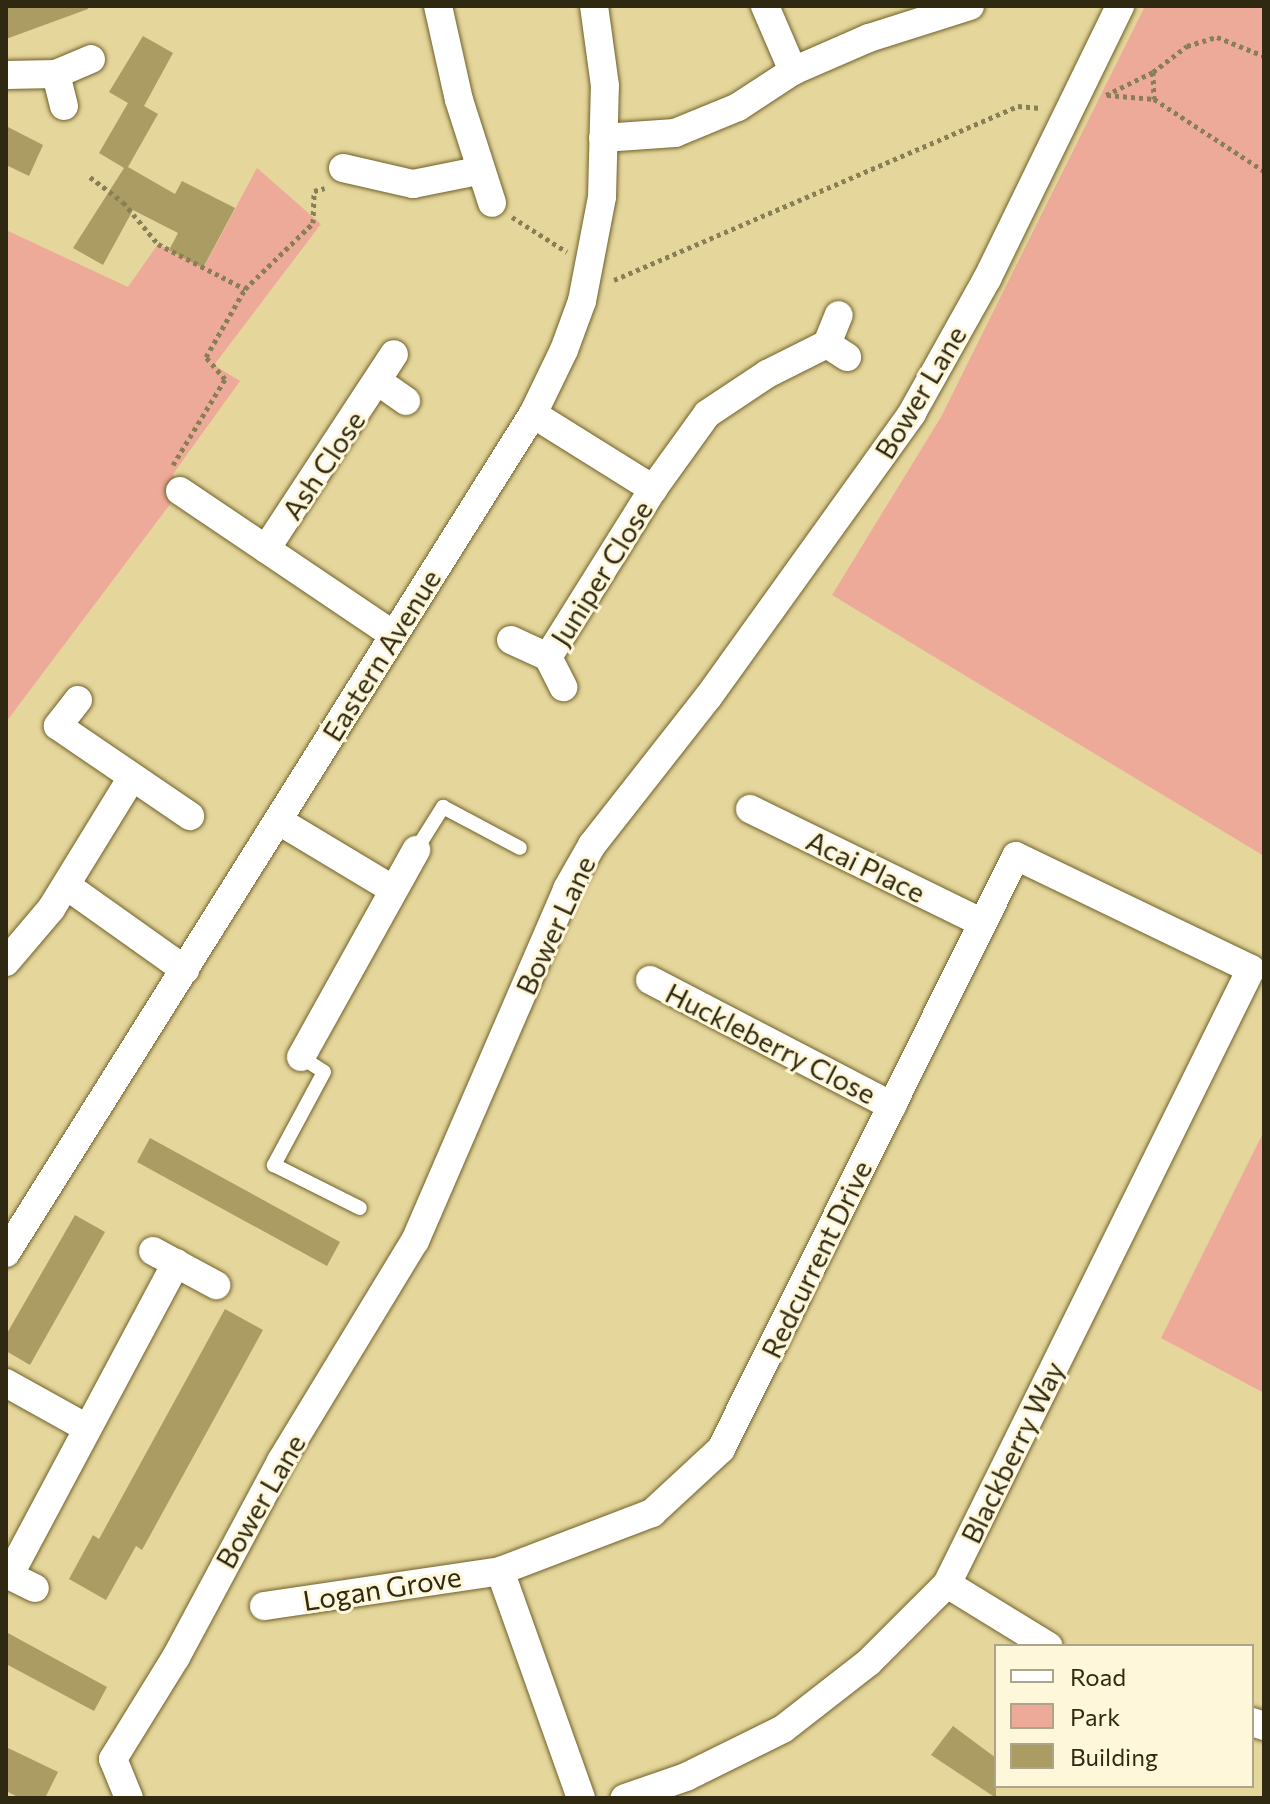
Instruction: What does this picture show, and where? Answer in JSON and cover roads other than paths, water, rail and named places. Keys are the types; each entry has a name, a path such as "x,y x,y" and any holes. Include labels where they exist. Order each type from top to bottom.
{"street":[{"path":"438,6 478,171 492,203"},
{"name":"Eastern Avenue","path":"6,1253 533,414 564,350 590,271 602,197 605,86 594,6"},
{"path":"765,6 793,71"},
{"path":"603,138 675,133 738,107 793,71 869,38 970,6"},
{"name":"Bower Lane","path":"129,1798 113,1759 176,1657 273,1474 415,1241 567,889 592,845 709,696 912,413 1093,95 1120,6"},
{"path":"6,75 56,74 91,59"},
{"path":"56,74 64,106"},
{"path":"371,168 413,184 478,171"},
{"name":"Juniper Close","path":"548,657 653,489 707,414 767,374 837,350 839,315"},
{"name":"Ash Close","path":"266,549 379,382 394,354"},
{"name":"Ash Close","path":"379,382 406,401"},
{"name":"Juniper Close","path":"533,414 653,489"},
{"name":"Ash Close","path":"180,491 392,634"},
{"name":"Juniper Close","path":"511,640 548,657 563,687"},
{"path":"78,700 58,726 131,779 190,816"},
{"path":"6,962 67,886 131,779"},
{"name":"Acai Place","path":"750,809 983,923"},
{"path":"279,821 392,889"},
{"path":"301,1057 416,850"},
{"name":"Redcurrent Drive","path":"500,1571 652,1513 721,1449 1016,856 1251,969"},
{"path":"67,886 185,970"},
{"name":"Blackberry Way","path":"625,1798 686,1777 783,1729 869,1662 947,1584 1251,969"},
{"name":"Huckleberry Close","path":"650,980 892,1106"},
{"path":"35,1588 8,1575 87,1428 164,1257 216,1285"},
{"path":"6,1383 87,1428"},
{"path":"500,1571 581,1798"},
{"name":"Logan Grove","path":"264,1606 500,1571"},
{"path":"947,1584 1045,1644"}],"lane":[{"path":"416,850 443,807 520,848"},
{"path":"301,1057 324,1072 274,1165 360,1208"}]}
